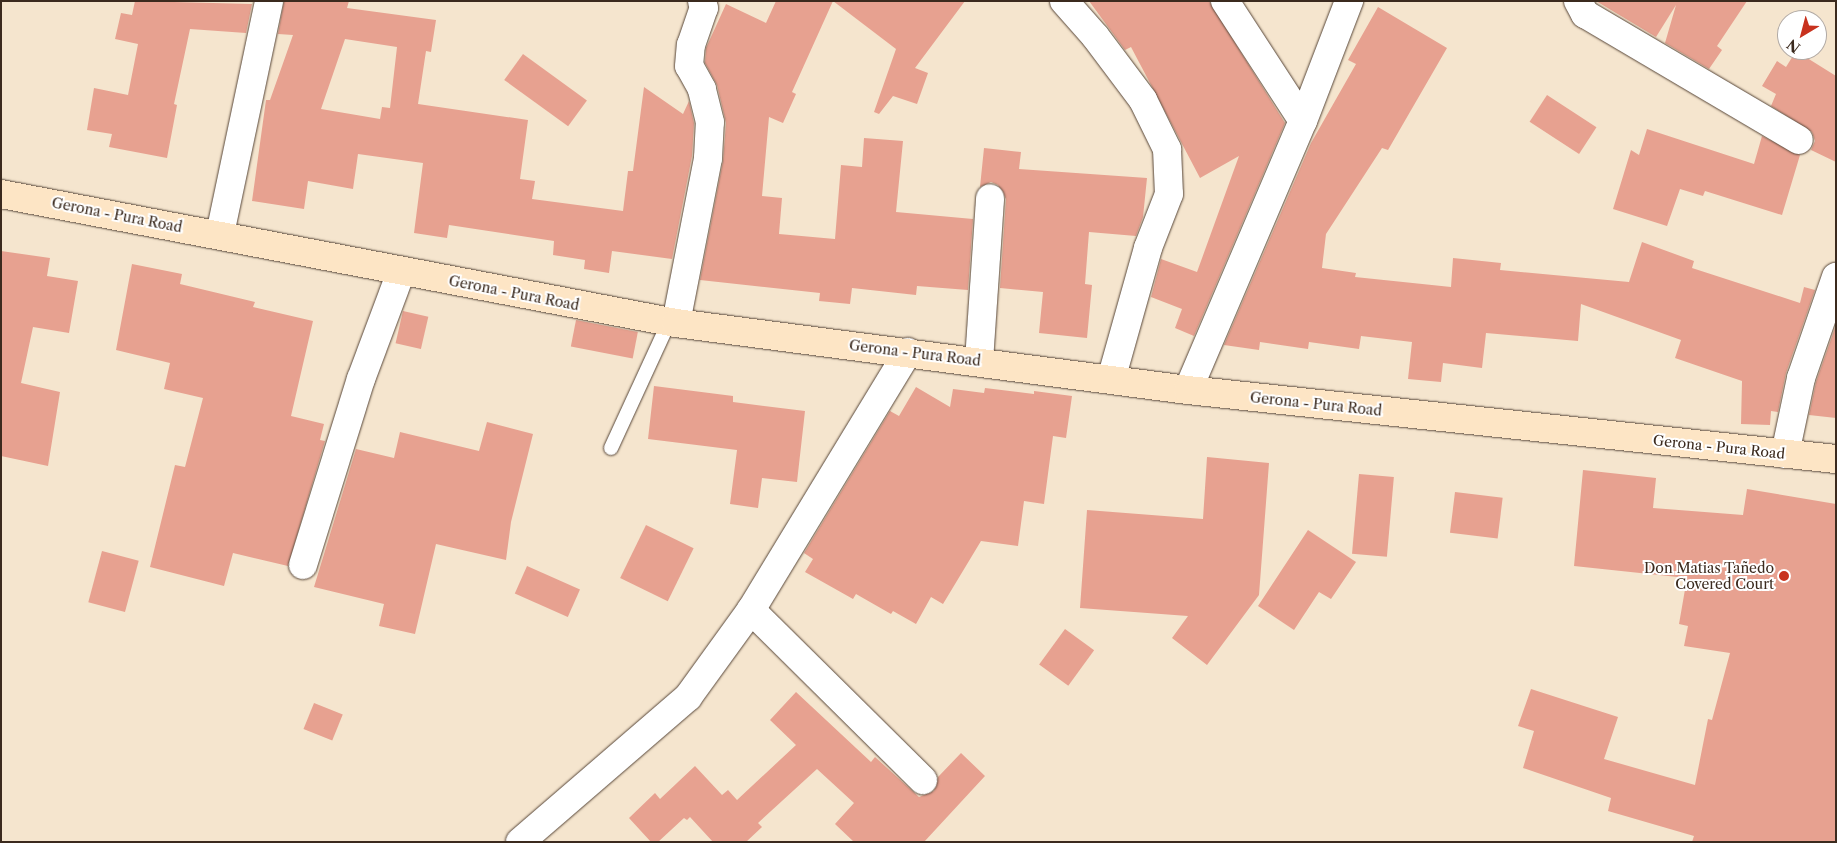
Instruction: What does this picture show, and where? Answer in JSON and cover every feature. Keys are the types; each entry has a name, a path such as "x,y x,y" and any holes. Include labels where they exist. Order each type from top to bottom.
{"main road":[{"name":"Gerona - Pura Road","path":"1,195 220,234 400,272 672,322 1188,390 1836,459"}],"street":[{"path":"220,234 269,1"},
{"path":"672,322 708,158 710,122 702,89 689,66 691,45 704,8 702,1"},
{"path":"1064,1 1095,36 1143,100 1167,149 1170,194 1148,248 1111,380"},
{"path":"1225,1 1303,122"},
{"path":"1188,390 1303,122 1349,1"},
{"path":"1578,1 1585,14 1799,140"},
{"path":"979,361 990,198"},
{"path":"303,565 361,380 400,272"},
{"path":"1785,454 1801,378 1836,277"},
{"path":"520,842 688,697 751,610 908,352"},
{"path":"751,610 923,780"}],"lane":[{"path":"611,448 672,322"}],"building":[{"path":"135,1 252,4 246,33 190,29 174,104 177,105 167,158 109,147 112,134 87,130 94,88 128,95 138,44 115,39 121,13 132,15"},
{"path":"284,1 349,1 347,8 436,20 431,52 426,51 418,104 528,120 520,179 535,181 532,199 623,211 628,171 633,171 644,87 683,114 689,101 694,123 692,156 672,259 612,251 609,273 584,269 585,260 553,255 554,241 449,225 447,238 414,233 423,163 358,154 353,189 308,181 304,209 252,201 266,100 270,100 293,35 278,34","holes":["345,39 397,47 390,108 382,107 380,119 321,109"]},
{"path":"776,1 833,1 792,92 796,94 783,123 769,117 762,196 782,198 779,234 835,239 841,165 862,167 864,138 903,141 896,212 973,219 968,290 917,286 916,295 852,288 850,304 819,301 820,293 700,280 723,161 726,123 717,85 705,63 706,48 726,4 766,23"},
{"path":"833,1 965,1 915,68 928,73 917,104 893,96 879,114 874,112 896,49"},
{"path":"1089,1 1209,1 1285,123 1194,336 1175,328 1182,309 1151,297 1161,259 1197,272 1239,156 1200,178 1131,47 1125,50"},
{"path":"1596,1 1747,1 1717,46 1722,50 1709,69 1665,43 1676,5 1656,37"},
{"path":"1378,7 1447,48 1388,150 1382,148 1326,234 1322,268 1356,273 1355,277 1451,287 1453,258 1501,263 1500,270 1629,282 1642,242 1694,261 1692,268 1800,303 1804,287 1815,290 1786,373 1778,412 1771,411 1770,425 1741,424 1742,381 1675,358 1681,340 1581,304 1578,341 1486,333 1482,368 1443,363 1441,382 1408,379 1412,342 1361,336 1359,349 1309,342 1308,349 1260,342 1259,350 1224,345 1311,143 1356,64 1348,60"},
{"path":"523,54 587,100 568,126 504,80"},
{"path":"1790,60 1810,60 1836,76 1836,162 1811,150 1815,141 1812,132 1771,106 1776,94 1762,86 1777,61 1786,67"},
{"path":"1547,95 1596,127 1579,154 1530,122"},
{"path":"1647,129 1754,164 1762,136 1800,155 1782,215 1705,191 1703,196 1680,189 1667,226 1613,209 1631,150 1639,155"},
{"path":"984,148 1021,152 1019,169 1147,178 1143,217 1136,236 1089,232 1085,284 1092,285 1087,338 1039,333 1043,292 1000,288 1006,199 998,185 991,182 980,187"},
{"path":"1,251 50,258 47,276 78,281 69,333 33,327 21,383 60,392 48,466 1,456"},
{"path":"132,264 182,274 180,284 255,302 253,307 313,321 291,416 324,424 320,440 325,441 288,566 233,553 224,586 150,567 175,465 185,467 203,398 164,389 170,363 116,350"},
{"path":"403,311 428,317 421,349 396,343"},
{"path":"576,320 638,332 633,359 571,347"},
{"path":"1836,325 1836,418 1809,415 1816,382"},
{"path":"654,386 733,396 733,402 805,411 797,482 762,478 758,508 730,504 737,450 648,439"},
{"path":"916,387 950,407 953,389 984,393 985,388 1072,396 1066,438 1053,436 1044,504 1024,501 1018,546 981,541 943,604 931,597 916,624 893,611 891,614 856,594 853,599 805,572 813,559 804,553 890,411 899,416"},
{"path":"487,422 533,434 511,522 506,560 436,544 415,634 379,626 384,604 314,587 356,449 394,458 400,432 479,451"},
{"path":"1207,457 1269,463 1259,595 1207,665 1172,638 1188,616 1080,608 1087,510 1203,519"},
{"path":"1583,470 1656,478 1653,508 1743,515 1747,489 1836,504 1836,842 1692,842 1694,836 1608,811 1611,798 1523,768 1534,731 1518,726 1531,689 1618,717 1604,759 1695,785 1708,719 1712,720 1730,653 1684,646 1688,626 1679,624 1687,578 1574,566"},
{"path":"1359,474 1394,477 1387,557 1352,554"},
{"path":"1455,492 1503,498 1498,539 1450,533"},
{"path":"646,525 694,548 668,601 620,578"},
{"path":"1308,530 1356,562 1331,599 1319,592 1294,630 1258,606"},
{"path":"102,551 139,561 125,612 88,602"},
{"path":"527,566 580,590 568,617 515,593"},
{"path":"1065,629 1094,650 1068,686 1039,665"},
{"path":"796,692 871,762 875,757 919,797 934,791 938,777 961,753 985,776 924,842 854,842 835,824 854,803 817,769 758,823 762,827 746,842 713,842 690,817 687,820 684,818 658,842 651,842 629,818 655,793 660,799 695,766 722,795 728,790 737,800 796,745 770,720"},
{"path":"314,703 343,715 332,741 304,729"}],"place":[{"name":"Don Matias Tañedo Covered Court","path":"1784,576"}]}
